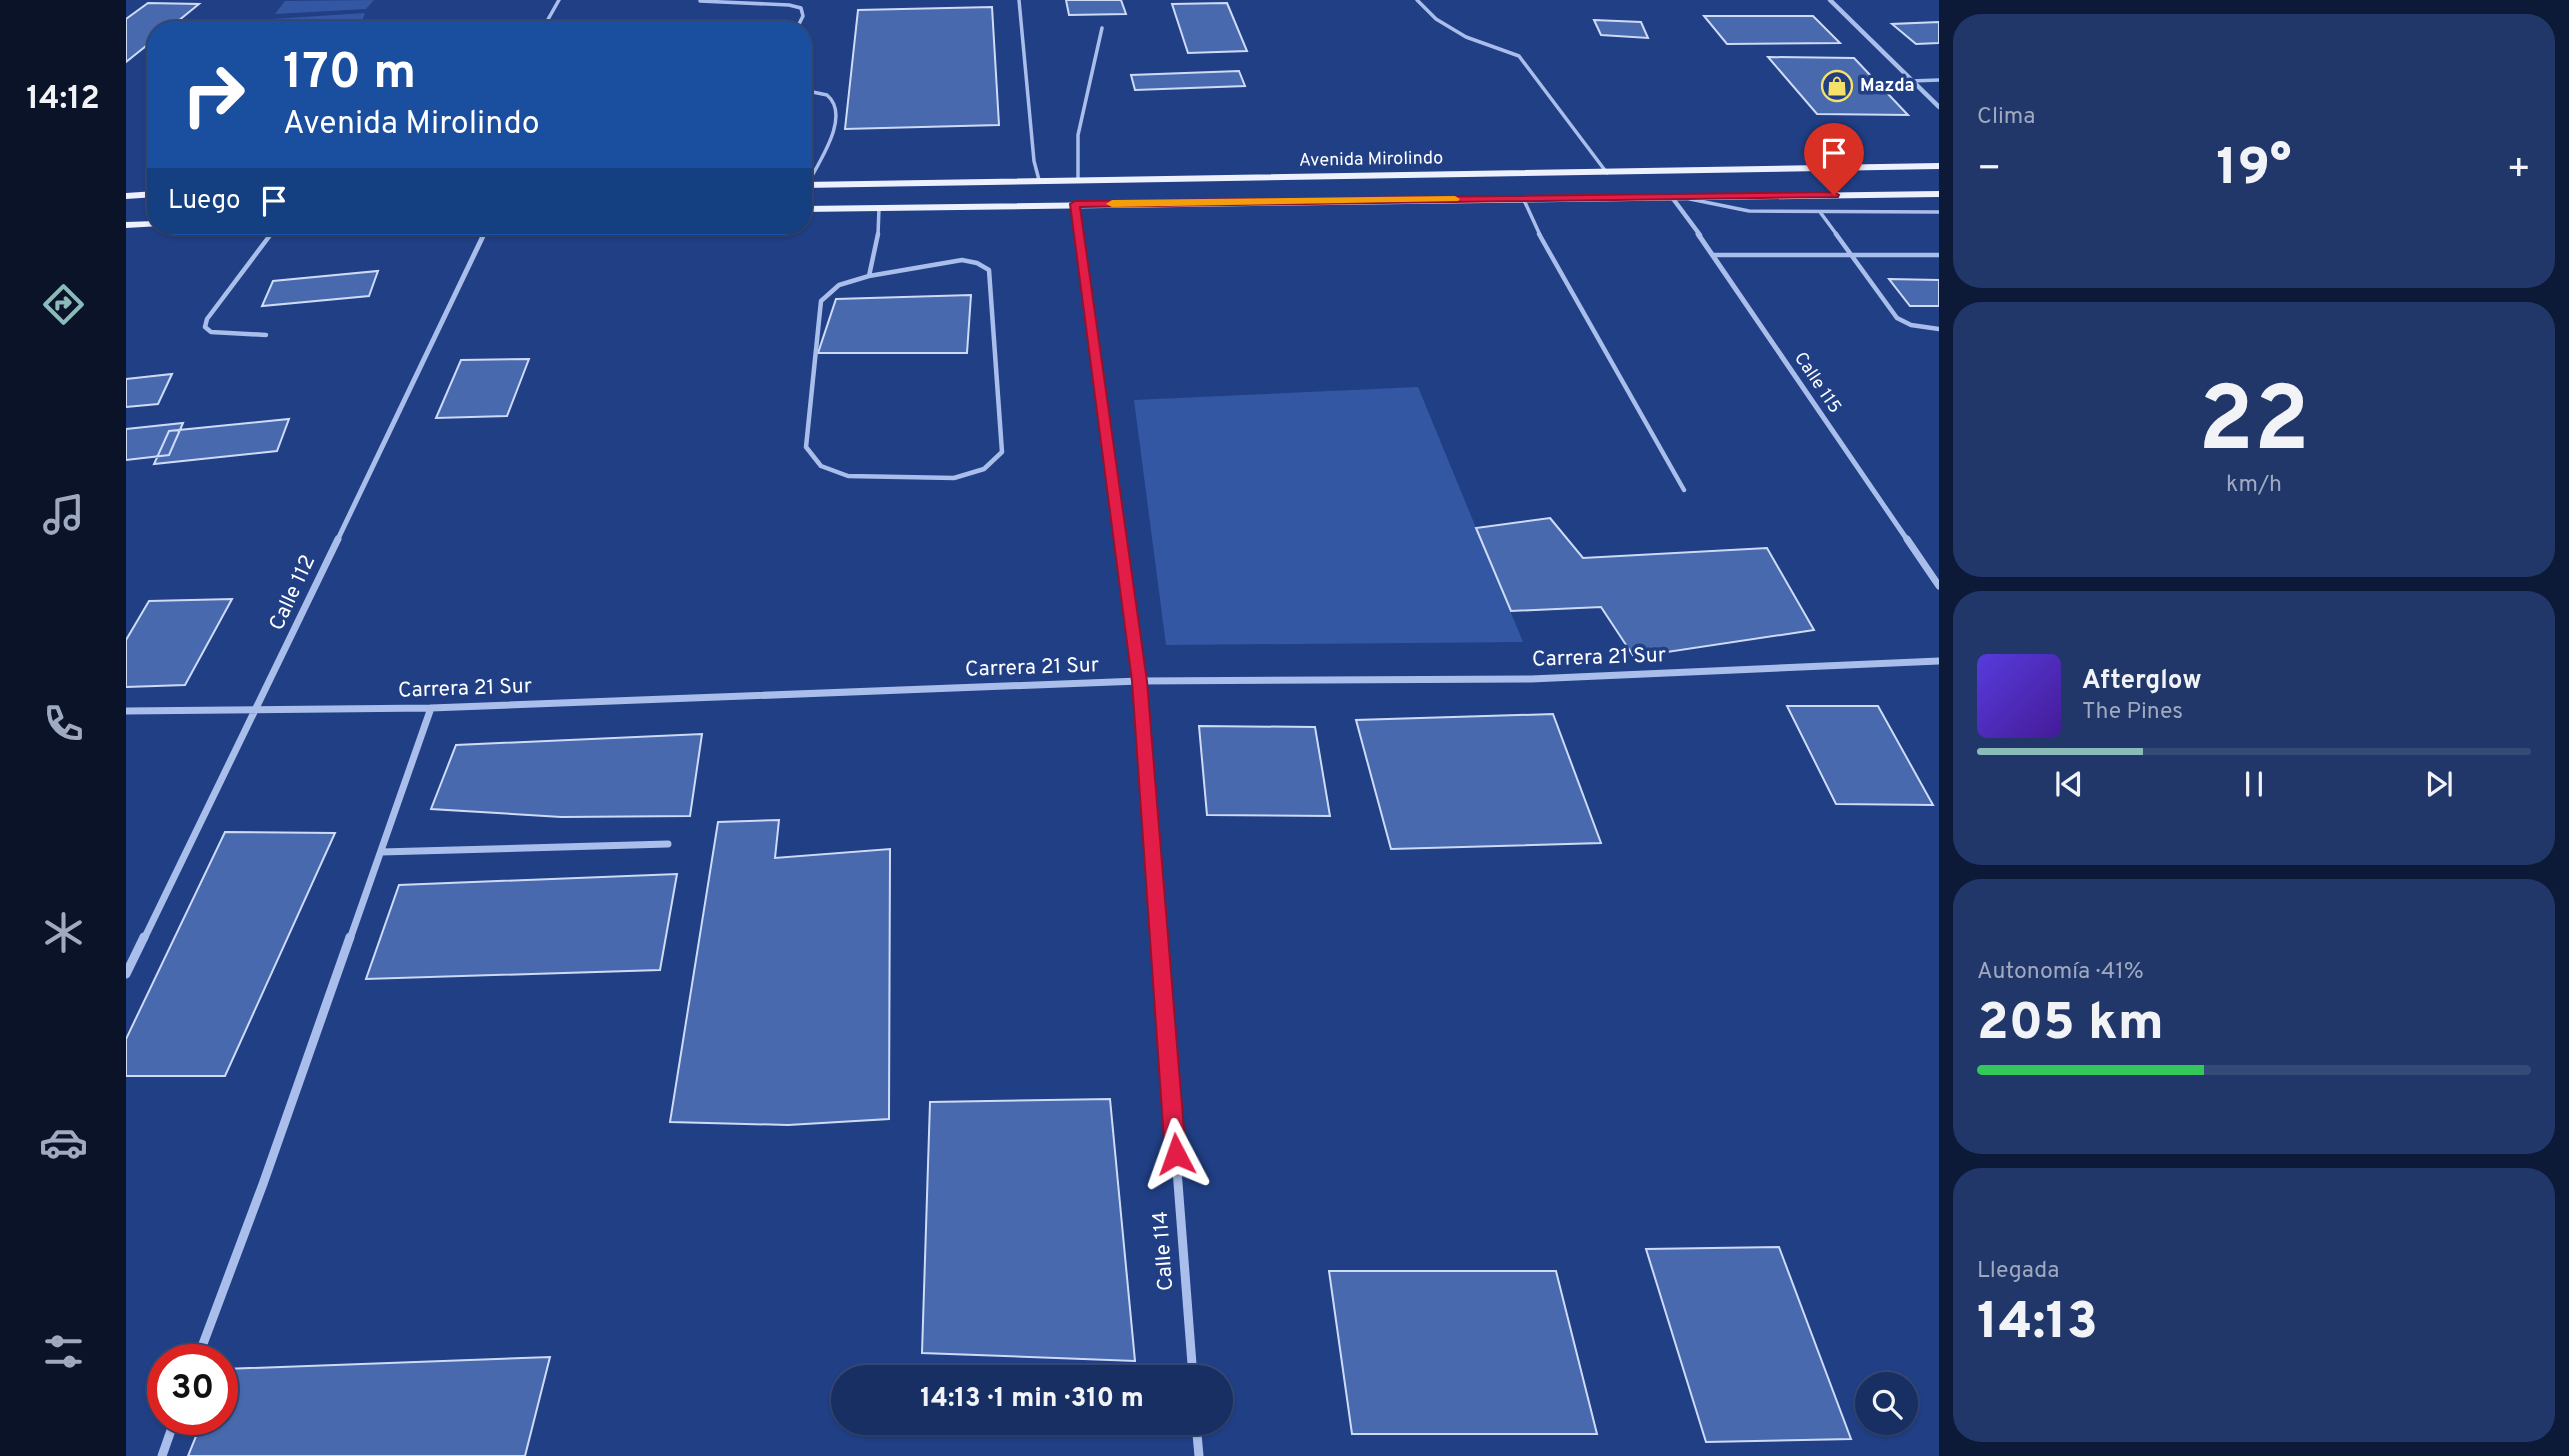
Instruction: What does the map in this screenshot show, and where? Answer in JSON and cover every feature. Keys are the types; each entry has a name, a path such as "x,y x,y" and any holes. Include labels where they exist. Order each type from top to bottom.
{"main road":[{"name":"Avenida Mirolindo","path":"812,185 1939,166"},
{"path":"126,195 147,194"},
{"name":"Avenida Mirolindo","path":"812,209 1939,194"},
{"path":"126,225 147,224"}],"street":[{"path":"1830,0 1939,107"},
{"name":"Calle 115","path":"1674,196 1939,586"},
{"name":"Calle 114","path":"1075,204 1139,681 1192,1365"},
{"name":"Calle 112","path":"126,974 257,709 484,235"},
{"name":"Carrera 21 Sur","path":"126,711 431,708 1139,681 1531,679 1939,661"},
{"path":"203,1344 431,708"},
{"path":"381,852 668,844"},
{"path":"162,1456 169,1435"},
{"path":"1197,1435 1199,1456"}],"lane":[{"path":"547,21 559,0"},
{"path":"1018,0 1034,161 1039,180"},
{"path":"1417,0 1436,19 1466,37 1519,56 1595,154 1606,173"},
{"path":"700,1 789,5 801,8 803,16 800,21"},
{"path":"1077,180 1078,135 1102,28"},
{"path":"1910,81 1939,80"},
{"path":"812,91 828,93 833,98 836,120 835,129 812,172"},
{"path":"1674,196 1749,211 1939,212"},
{"path":"1523,198 1548,251 1684,490"},
{"path":"869,276 878,234 879,208"},
{"path":"1820,212 1897,318 1912,325 1939,329"},
{"path":"266,335 211,332 205,327 207,319 270,235"},
{"path":"1714,255 1939,255"},
{"path":"962,260 977,263 989,270 1002,452 984,469 954,478 848,476 821,466 806,447 821,301 839,285 869,276 962,260"}],"shaded area":[{"path":"374,0 366,9 275,14 285,1"},
{"path":"365,13 362,21 270,21"},
{"path":"1418,387 1523,642 1166,645 1134,400"}],"building":[{"path":"1066,0 1121,0 1126,14 1069,15"},
{"path":"148,3 199,4 178,21 147,21 147,45 126,62 126,19"},
{"path":"1227,3 1247,51 1188,53 1172,4"},
{"path":"992,7 999,125 845,129 858,10"},
{"path":"1704,16 1813,16 1840,43 1727,44"},
{"path":"1594,20 1641,22 1648,38 1601,35"},
{"path":"1939,22 1939,43 1916,44 1892,24"},
{"name":"Mazda","path":"1768,57 1854,58 1908,115 1817,114"},
{"path":"1239,71 1245,86 1135,90 1131,75"},
{"path":"378,271 369,296 262,306 273,281"},
{"path":"1889,279 1939,280 1939,306 1910,306"},
{"path":"971,295 967,353 818,353 836,299"},
{"path":"529,359 507,416 436,418 461,360"},
{"path":"172,374 158,404 126,407 126,379"},
{"path":"289,419 277,451 154,464 169,431"},
{"path":"183,423 169,455 126,460 126,429"},
{"path":"1550,518 1583,558 1767,548 1814,630 1634,657 1601,607 1511,611 1476,528"},
{"path":"232,599 185,685 126,687 126,640 149,601"},
{"path":"1787,706 1878,706 1933,805 1836,804"},
{"path":"1553,714 1601,843 1391,849 1356,720"},
{"path":"1199,726 1315,727 1330,816 1207,815"},
{"path":"702,734 690,816 561,817 431,809 456,745"},
{"path":"779,820 775,858 890,849 889,1119 788,1125 670,1122 718,822"},
{"path":"225,832 335,833 225,1076 126,1076 126,1039"},
{"path":"677,874 660,970 366,979 399,885"},
{"path":"1110,1099 1135,1361 922,1353 930,1102"},
{"path":"1779,1247 1851,1439 1706,1442 1646,1249"},
{"path":"1329,1271 1556,1271 1597,1434 1352,1434"},
{"path":"550,1357 525,1456 188,1456 197,1435 238,1435 238,1368"}],"slow traffic":[{"path":"1112,204 1455,199"}],"place":[{"name":"Mazda","path":"1837,86"}],"route":[{"path":"1176,1154 1139,681 1075,204 1834,195"}]}
